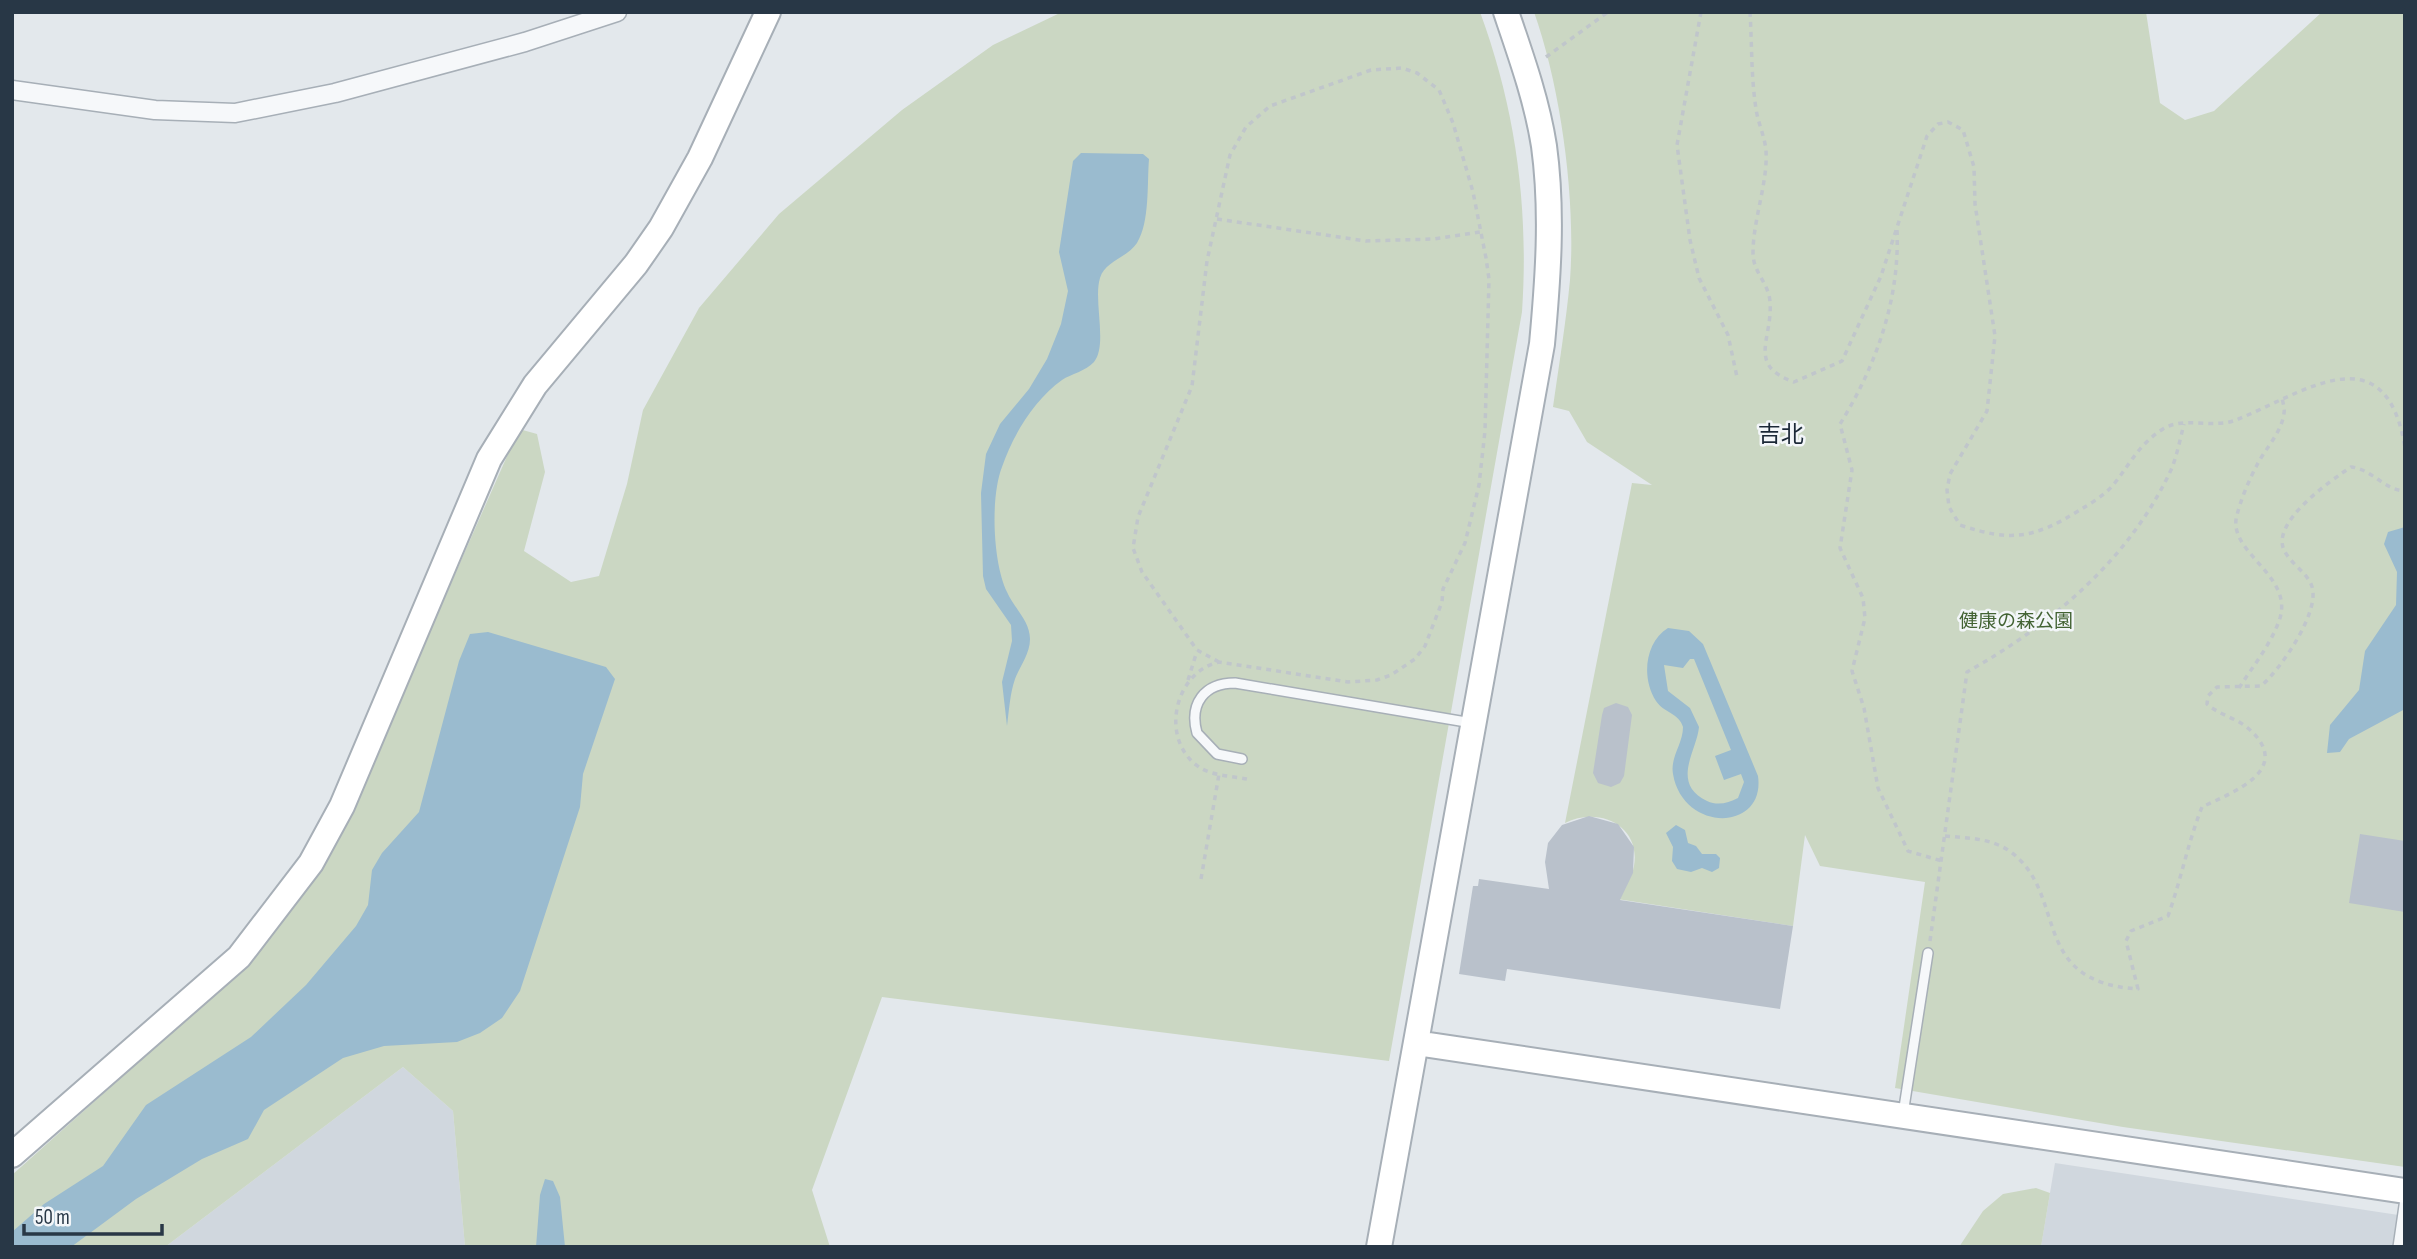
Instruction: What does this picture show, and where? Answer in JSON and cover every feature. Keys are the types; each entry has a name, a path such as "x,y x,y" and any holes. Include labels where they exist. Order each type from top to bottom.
{"street":[{"path":"12,90 155,110 235,113 348,90 525,42 617,12"},
{"path":"12,1155 239,957 311,863 342,806 489,458 534,385 636,264 661,228 700,158 768,12"},
{"path":"1378,1247 1542,344 1549,276 1549,211 1544,146 1526,71 1506,12"},
{"path":"1416,1043 2405,1191"}],"lane":[{"path":"1242,759 1217,754 1197,733 1195,706 1205,691 1215,685 1235,682 1473,724"},
{"path":"1902,1116 1928,953"},
{"path":"2398,1247 2405,1199"}],"path":[{"path":"1546,57 1608,12"},
{"path":"1701,12 1677,145 1690,240 1699,278 1728,335 1737,377"},
{"path":"1750,12 1756,109 1766,152 1753,256 1756,274 1769,291 1771,304 1764,354 1771,371 1794,382 1842,361 1881,276 1927,136 1938,124 1948,122 1963,130 1975,167 1977,216 1995,336 1987,411 1950,474 1947,490 1949,507 1960,525 2008,538 2052,527 2113,486 2136,449 2172,424 2234,421 2320,381 2343,378 2376,386 2386,394 2405,447"},
{"path":"1387,67 1417,73 1439,90 1469,181 1480,232 1489,279 1485,431 1479,485 1465,544 1443,589 1442,602 1425,646 1403,668 1377,680 1362,683 1207,658 1197,650 1142,572 1133,548 1138,517 1192,386 1207,261 1230,155 1237,139 1257,115 1269,106 1387,67"},
{"path":"1217,219 1366,242 1433,239 1480,232"},
{"path":"1896,225 1898,272 1884,328 1866,380 1840,424 1852,470 1840,548 1863,598 1866,618 1852,671 1864,708 1878,788 1908,851 1942,861"},
{"path":"2239,688 2270,641 2282,604 2277,585 2241,541 2236,529 2236,517 2256,466 2280,425 2285,412 2282,398"},
{"path":"1928,953 1967,672 2012,647 2055,616 2096,578 2148,511 2172,468 2184,424"},
{"path":"1945,836 1989,842 2009,851 2031,876 2061,951 2071,964 2091,979 2115,988 2138,989 2126,941 2131,931 2168,916 2180,887 2193,830 2202,807 2253,782 2263,766 2263,752 2258,737 2247,727 2207,704 2208,696 2217,687 2261,686 2275,674 2293,646 2311,608 2314,594 2311,583 2285,551 2282,540 2286,526 2324,485 2351,467 2369,473 2394,490 2405,491"},
{"path":"1197,650 1176,708 1178,735 1192,760 1200,768 1247,779"},
{"path":"1187,682 1198,672 1219,662"},
{"path":"1201,879 1219,774"}],"shaded area":[{"path":"403,1067 453,1111 465,1247 165,1247"},
{"path":"2055,1163 2405,1216 2405,1247 2041,1247"}],"green space":[{"path":"1062,12 1480,12 1492,49 1503,86 1517,160 1523,235 1522,312 1389,1061 882,997 812,1190 830,1247 465,1247 453,1111 403,1067 165,1247 12,1247 12,1175 244,968 351,810 519,429 537,434 545,472 524,551 571,582 599,576 627,484 643,410 699,308 779,214 902,110 993,45"},
{"name":"健康の森公園","path":"1534,12 2146,12 2160,103 2185,120 2214,111 2322,12 2405,12 2405,1167 2123,1127 1895,1088 1925,882 1820,866 1805,835 1793,926 1617,899 1634,866 1631,840 1624,830 1603,818 1578,818 1565,823 1632,483 1652,485 1587,442 1569,411 1553,407 1570,280 1571,215 1559,109 1544,42"},
{"path":"2036,1188 2050,1193 2041,1247 1959,1247 1983,1211 2003,1194"}],"water":[{"path":"1081,153 1143,154 1149,159 1146,214 1137,243 1106,267 1100,278 1100,345 1094,362 1062,380 1042,398 1012,443 998,480 995,530 1002,580 1025,620 1030,639 1027,655 1013,684 1007,726 1002,682 1012,641 1011,625 986,589 983,576 981,493 986,454 1000,424 1029,389 1047,359 1061,324 1068,291 1059,252 1073,161"},
{"path":"2405,527 2405,709 2349,739 2340,752 2327,753 2330,725 2359,690 2365,651 2396,605 2397,572 2384,544 2388,532"},
{"path":"1668,628 1689,631 1703,644 1758,776 1757,794 1750,808 1737,816 1722,818 1706,815 1692,807 1680,793 1673,768 1683,727 1678,719 1656,701 1648,682 1650,651 1660,634","holes":["1690,659 1694,659 1731,750 1715,756 1724,780 1741,774 1744,782 1738,798 1727,802 1707,801 1696,794 1690,785 1688,766 1699,727 1690,708 1668,691 1664,665 1683,668"]},
{"path":"488,632 606,667 615,679 583,774 580,807 520,991 502,1018 480,1033 457,1042 384,1046 343,1058 264,1110 248,1139 202,1159 136,1199 71,1247 12,1247 12,1232 44,1204 103,1166 146,1105 251,1037 306,985 356,926 368,905 372,870 382,853 419,812 459,661 470,634"},
{"path":"1676,825 1685,830 1688,843 1696,846 1702,854 1716,854 1720,858 1719,868 1712,872 1702,868 1691,872 1677,869 1672,861 1673,847 1666,833"},
{"path":"545,1179 553,1181 560,1197 565,1247 536,1247 540,1195"}],"building":[{"path":"1616,703 1628,707 1632,715 1624,776 1620,783 1611,787 1598,783 1593,773 1604,708"},
{"path":"1589,816 1618,824 1634,847 1633,873 1620,900 1793,926 1780,1009 1507,969 1505,981 1459,974 1473,886 1478,886 1479,879 1549,889 1545,862 1548,843 1562,825"},
{"path":"2360,834 2405,841 2405,912 2349,903"}],"district":[{"name":"吉北","path":"1781,434"}]}
